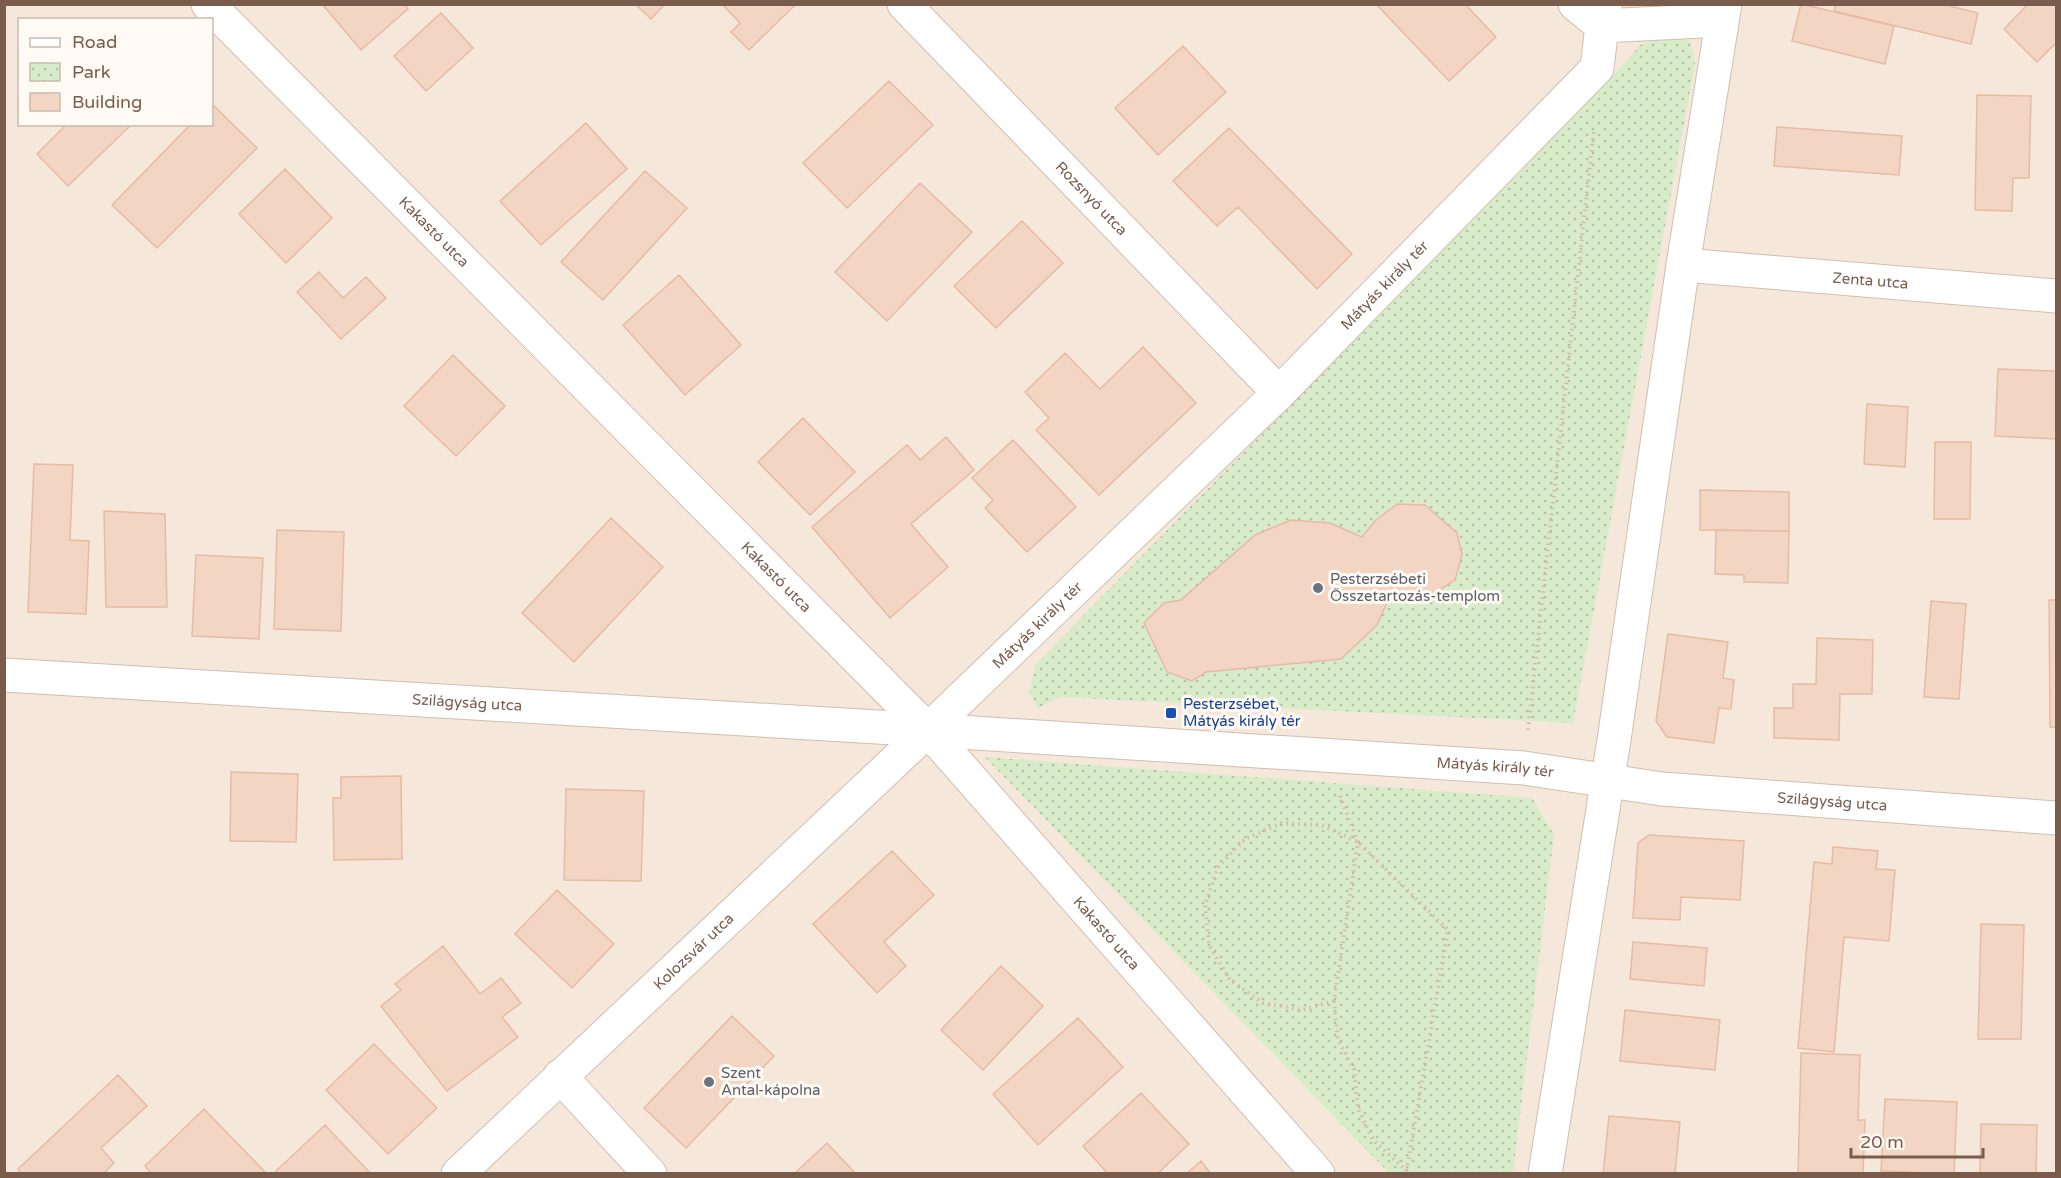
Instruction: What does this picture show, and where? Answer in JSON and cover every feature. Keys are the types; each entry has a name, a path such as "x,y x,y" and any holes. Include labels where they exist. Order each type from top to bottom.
{"street":[{"name":"Kakastó utca","path":"208,4 928,730 1318,1173"},
{"name":"Rozsnyó utca","path":"904,4 1279,393"},
{"path":"1545,1173 1607,781 1683,265 1723,12 1604,15 1575,4"},
{"path":"1597,68 1604,15"},
{"name":"Mátyás király tér","path":"928,730 1279,393 1597,68"},
{"name":"Zenta utca","path":"1683,265 2056,297"},
{"name":"Szilágyság utca","path":"4,675 928,730"},
{"name":"Mátyás király tér","path":"928,730 1524,768 1607,781"},
{"name":"Kolozsvár utca","path":"458,1173 928,730"},
{"name":"Szilágyság utca","path":"1607,781 1662,789 2056,819"},
{"path":"560,1076 650,1173"}],"path":[{"path":"1524,768 1597,106 1597,68"},
{"path":"1325,756 1358,842 1334,1001 1338,1040 1354,1069 1358,1108 1373,1140 1406,1172"},
{"path":"1334,1001 1302,1010 1263,1003 1230,980 1209,945 1205,905 1218,867 1245,839 1282,823 1322,825 1358,842 1449,930 1406,1172"}],"shaded area":[{"path":"5,5 2056,5 2056,1173 5,1173"}],"green space":[{"path":"1666,37 1690,41 1695,64 1573,723 1061,697 1038,708 1029,692 1035,665 1625,63 1640,45"},
{"path":"985,757 1532,798 1554,835 1513,1173 1389,1173"}],"building":[{"path":"322,4 404,4 408,9 361,50"},
{"path":"635,4 665,4 651,19"},
{"path":"722,4 796,4 749,50 731,32 740,23"},
{"path":"1376,4 1465,4 1496,37 1449,81"},
{"path":"1801,4 1894,26 1885,64 1792,41"},
{"path":"1836,4 1942,4 1978,13 1971,44 1834,11"},
{"path":"2028,4 2056,4 2056,43 2037,62 2004,29"},
{"path":"441,13 473,48 426,91 394,56"},
{"path":"1183,46 1226,92 1158,155 1115,108"},
{"path":"889,81 933,125 847,208 803,163"},
{"path":"1977,95 2031,96 2029,178 2013,178 2012,211 1975,210"},
{"path":"213,105 257,148 157,248 112,205 189,126 213,126"},
{"path":"586,123 627,169 541,245 500,201"},
{"path":"65,126 130,126 68,186 37,154"},
{"path":"1777,127 1902,136 1899,175 1774,166"},
{"path":"1229,128 1352,254 1317,289 1238,207 1217,226 1173,181"},
{"path":"285,169 332,218 286,263 239,214"},
{"path":"645,171 687,208 603,300 561,262"},
{"path":"920,183 972,232 887,321 835,272"},
{"path":"1022,221 1063,263 996,328 954,286"},
{"path":"319,272 343,298 366,277 386,298 341,339 297,292"},
{"path":"679,275 741,345 685,395 623,325"},
{"path":"1143,347 1196,403 1099,495 1036,430 1049,418 1025,392 1065,353 1100,389"},
{"path":"453,355 505,406 456,456 404,406"},
{"path":"1998,369 2056,371 2056,439 1995,436"},
{"path":"1867,404 1908,407 1905,467 1864,464"},
{"path":"803,418 855,472 810,515 758,462"},
{"path":"946,437 974,470 911,524 948,567 890,618 812,527 907,445 920,460"},
{"path":"1013,440 1076,507 1027,552 985,508 993,500 972,478"},
{"path":"1935,442 1971,442 1970,519 1934,519"},
{"path":"34,464 73,465 70,540 89,541 86,614 28,612"},
{"path":"1700,490 1789,492 1789,531 1700,530"},
{"name":"Pesterzsébeti Összetartozás-templom","path":"1397,504 1425,505 1457,533 1462,555 1455,580 1425,599 1390,596 1377,625 1341,659 1206,672 1192,681 1167,672 1144,623 1164,603 1181,600 1255,535 1291,520 1330,523 1362,537 1376,520"},
{"path":"104,511 165,514 167,607 106,607"},
{"path":"611,518 663,567 574,662 522,613"},
{"path":"277,530 344,532 341,631 274,629"},
{"path":"1716,530 1789,531 1788,583 1744,582 1744,575 1715,574"},
{"path":"196,555 263,558 259,639 192,636"},
{"path":"2049,600 2056,600 2056,727 2050,727"},
{"path":"1931,601 1966,604 1959,699 1924,697"},
{"path":"1668,634 1728,642 1723,678 1734,680 1731,709 1719,708 1714,743 1667,737 1656,721"},
{"path":"1817,638 1873,640 1872,694 1840,694 1839,740 1774,738 1774,708 1793,708 1793,684 1816,684"},
{"path":"231,772 298,774 296,842 230,841"},
{"path":"401,776 402,859 334,860 333,798 341,798 341,777"},
{"path":"566,789 644,791 641,881 564,880"},
{"path":"1649,835 1744,841 1740,900 1681,897 1680,920 1633,918 1638,843"},
{"path":"1833,847 1878,851 1876,869 1895,870 1889,941 1844,937 1834,1052 1798,1048 1814,862 1832,864"},
{"path":"892,851 934,895 884,942 906,966 877,993 813,924"},
{"path":"557,890 614,944 572,988 515,934"},
{"path":"1981,924 2024,925 2021,1039 1978,1039"},
{"path":"1633,942 1707,948 1704,986 1630,979"},
{"path":"443,946 480,994 501,978 521,1003 502,1017 518,1037 447,1091 381,1006 401,990 395,984"},
{"path":"1001,966 1043,1006 983,1070 941,1030"},
{"path":"1625,1010 1720,1020 1715,1070 1620,1061"},
{"name":"Szent Antal-kápolna","path":"732,1016 774,1056 686,1148 644,1108"},
{"path":"1078,1018 1123,1067 1038,1145 993,1094"},
{"path":"374,1044 437,1108 388,1154 326,1090"},
{"path":"1801,1053 1860,1055 1858,1120 1865,1120 1863,1174 1798,1174"},
{"path":"118,1075 147,1106 101,1148 114,1163 103,1174 22,1174 18,1169"},
{"path":"1141,1093 1189,1144 1157,1174 1108,1174 1083,1146"},
{"path":"1885,1099 1957,1102 1954,1174 1881,1171"},
{"path":"204,1109 267,1174 152,1174 145,1166"},
{"path":"1609,1116 1680,1122 1675,1174 1603,1174"},
{"path":"1981,1124 2037,1125 2036,1174 1980,1174"},
{"path":"325,1125 371,1174 279,1174 276,1171"},
{"path":"827,1143 856,1174 794,1174"},
{"path":"1201,1161 1211,1174 1186,1174"}],"place":[{"name":"Pesterzsébeti Összetartozás-templom","path":"1318,588"},
{"name":"Pesterzsébet, Mátyás király tér","path":"1171,713"},
{"name":"Szent Antal-kápolna","path":"709,1082"}]}
